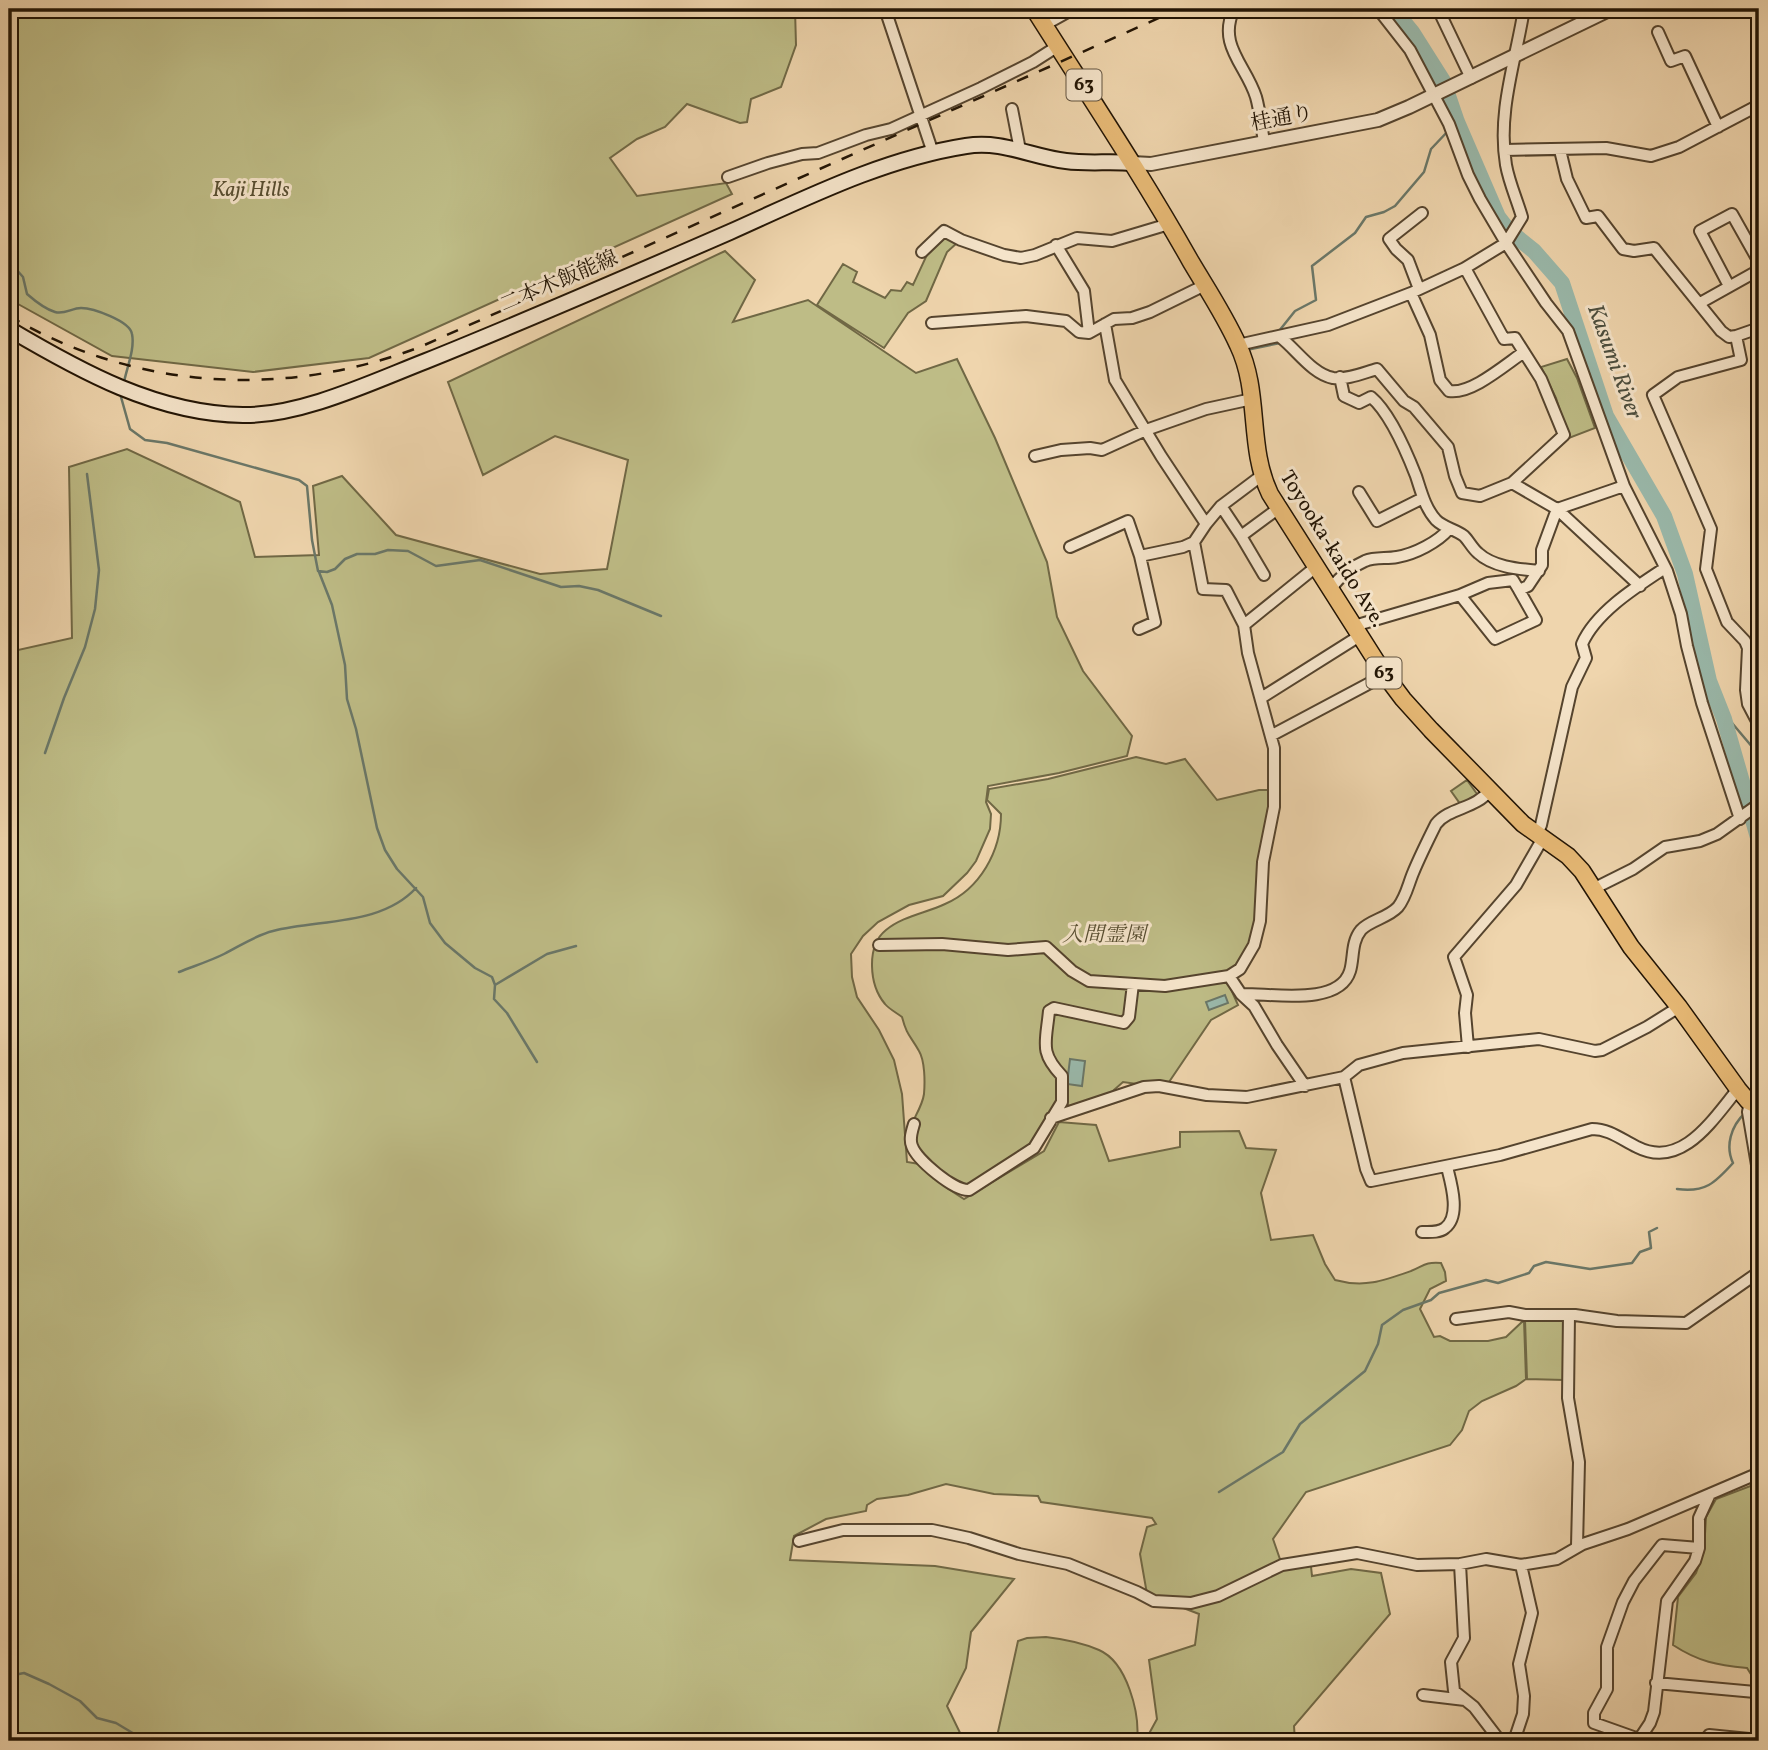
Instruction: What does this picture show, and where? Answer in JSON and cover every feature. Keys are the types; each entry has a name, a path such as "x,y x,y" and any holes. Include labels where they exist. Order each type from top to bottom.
{"main road":[{"name":"Toyooka-kaido Ave.","path":"1034,9 1169,223 1238,345 1249,376 1255,448 1261,476 1385,675 1403,699 1523,824 1568,856 1595,888 1631,947 1679,1007 1738,1090 1755,1104"},
{"name":"二本木飯能線","path":"9,329 74,366 123,388 185,407 241,415 296,408 398,372 489,335 837,184 885,167 933,153 983,144 1063,161 1132,163"}],"street":[{"path":"887,9 933,153"},
{"path":"1044,24 1071,9"},
{"path":"1234,9 1228,26 1229,37 1234,57 1255,95 1264,141"},
{"path":"1378,9 1410,50 1451,129 1474,187 1506,243 1568,331 1624,486 1665,568 1681,614 1702,703 1743,818"},
{"path":"1438,9 1471,78 1611,9"},
{"path":"1238,345 1328,325 1465,268 1506,243 1522,217 1506,166 1505,100 1524,9"},
{"path":"1658,32 1671,61 1685,56 1718,127"},
{"path":"728,177 768,163 818,153 866,135 891,129 1032,62 1058,46"},
{"name":"桂通り","path":"1132,163 1151,164 1370,122 1395,114 1471,78"},
{"path":"1505,150 1605,148 1651,156 1679,147 1759,105"},
{"path":"1012,109 1020,150"},
{"path":"1560,150 1567,179 1586,218 1598,216 1623,249 1634,251 1654,247 1680,282 1729,337 1759,328"},
{"path":"1422,213 1389,239 1395,249 1408,260 1440,380 1449,391 1455,392 1484,381 1524,352"},
{"path":"1729,286 1700,231 1732,214 1759,262"},
{"path":"922,253 944,230 982,247 1021,258 1035,256 1077,237 1112,241 1169,223"},
{"path":"1056,245 1084,291 1089,333"},
{"path":"1280,337 1314,368 1331,378 1377,369 1448,447 1455,477 1462,492 1480,496 1512,483 1564,435 1546,389 1515,338 1504,339 1465,268"},
{"path":"1700,303 1759,270"},
{"path":"932,323 1026,316 1066,321 1079,332 1089,333 1114,319 1132,318 1150,312 1205,285"},
{"path":"1105,324 1115,380 1206,524"},
{"path":"1736,336 1741,360 1678,377 1653,395 1711,529 1706,569 1727,622 1748,648 1746,691 1748,704 1759,725"},
{"path":"1340,377 1344,396 1359,402 1371,397 1381,410 1398,437 1423,498 1435,519 1466,538 1478,553 1504,566 1539,570"},
{"path":"1035,456 1061,450 1102,450 1146,430 1206,410 1252,399"},
{"path":"1140,556 1194,542 1222,506 1261,476"},
{"path":"1512,483 1557,509 1640,586"},
{"path":"1557,509 1624,486"},
{"path":"1359,492 1377,521 1423,498"},
{"path":"1222,506 1264,575"},
{"path":"1241,536 1279,508"},
{"path":"1519,590 1528,586 1542,565 1542,550 1557,509"},
{"path":"1070,547 1128,521 1140,556 1155,622 1139,629"},
{"path":"1331,588 1341,576 1365,561 1400,557 1441,538 1449,528"},
{"path":"878,945 942,944 1008,950 1046,947 1072,971 1089,981 1133,984 1165,986 1229,976 1240,969 1258,936 1263,862 1274,807 1272,735 1248,653 1244,625 1226,590 1203,589 1194,542"},
{"path":"1244,625 1317,566"},
{"path":"1468,1047 1465,1013 1467,995 1454,957 1524,873 1540,836 1572,687 1586,658 1582,644 1599,617 1665,568"},
{"path":"1261,698 1358,630 1488,583 1513,580 1536,620 1495,639 1460,595"},
{"path":"1272,735 1385,675"},
{"path":"1241,994 1317,994 1328,993 1341,986 1350,970 1353,945 1361,929 1396,909 1401,903 1441,817 1469,807 1490,790"},
{"path":"1595,888 1633,869 1665,847 1700,841 1717,834 1758,805"},
{"path":"1229,976 1241,994 1254,1006 1305,1086"},
{"path":"914,1124 911,1139 916,1154 947,1182 965,1191 1034,1148 1062,1102 1062,1076 1052,1065 1045,1050 1049,1011 1054,1008 1124,1023 1129,1017 1133,984"},
{"path":"1051,1118 1144,1087 1159,1086 1233,1098 1305,1086 1344,1077 1359,1065 1382,1057 1548,1040 1602,1050 1679,1007"},
{"path":"1344,1077 1371,1181 1500,1155 1592,1129 1607,1131 1645,1151 1667,1154 1680,1149 1704,1129 1738,1090"},
{"path":"1755,1104 1749,1112 1759,1171"},
{"path":"1422,1232 1445,1229 1449,1223 1454,1198 1447,1167"},
{"path":"1456,1319 1509,1312 1617,1321 1686,1323 1759,1272"},
{"path":"1569,1315 1569,1398 1579,1462 1577,1546"},
{"path":"799,1541 843,1530 932,1530 969,1538 1019,1554 1068,1564 1154,1601 1174,1604 1205,1601 1282,1565 1357,1553 1416,1565 1486,1559 1521,1565 1557,1559 1577,1546 1628,1529 1759,1473"},
{"path":"1699,1548 1662,1545 1634,1581 1623,1602 1607,1647 1607,1689 1594,1713 1594,1723 1638,1740 1650,1723 1654,1712 1667,1601 1690,1570 1699,1548 1699,1518 1710,1494"},
{"path":"1460,1563 1464,1638 1451,1662 1454,1690 1474,1707 1500,1741"},
{"path":"1514,1741 1523,1714 1524,1696 1519,1664 1532,1613 1521,1565"},
{"path":"1656,1683 1755,1692 1759,1700"},
{"path":"1423,1695 1465,1700"},
{"path":"1709,1734 1759,1740"}],"green space":[{"name":"Kaji Hills","path":"9,9 795,9 796,45 781,87 751,99 747,122 740,123 687,104 665,127 637,139 610,158 637,196 726,183 732,194 369,358 253,372 112,356 9,299"},
{"path":"947,234 958,242 947,252 926,301 908,313 884,348 817,305 843,264 857,272 853,282 885,298 891,290 901,291 907,282 913,285 931,246"},
{"path":"725,251 755,280 733,322 808,300 916,373 957,359 995,438 1047,562 1057,617 1083,671 1132,736 1127,756 1059,773 988,786 986,802 991,814 990,829 976,861 967,873 943,896 909,905 878,922 863,936 851,954 852,977 857,997 879,1030 894,1060 902,1094 907,1162 919,1164 964,1199 1044,1151 1059,1122 1096,1125 1109,1161 1180,1147 1180,1132 1239,1131 1246,1148 1276,1150 1261,1193 1271,1240 1313,1235 1335,1280 1345,1282 1373,1282 1428,1264 1441,1263 1446,1281 1430,1289 1420,1309 1434,1337 1440,1336 1450,1341 1488,1341 1506,1337 1524,1320 1526,1379 1482,1401 1469,1411 1462,1430 1450,1445 1306,1492 1273,1539 1281,1562 1310,1557 1312,1576 1351,1569 1381,1573 1390,1614 1294,1726 1295,1741 1145,1741 1157,1719 1149,1660 1195,1645 1199,1614 1147,1594 1140,1554 1147,1527 1156,1524 1152,1518 1041,1502 1038,1496 994,1494 946,1484 908,1495 877,1499 867,1505 866,1511 826,1519 794,1536 790,1560 935,1566 1014,1579 971,1632 966,1668 947,1706 964,1741 9,1741 9,652 72,638 69,467 127,449 240,502 255,557 319,555 313,486 342,476 396,535 540,574 607,569 628,460 555,436 483,475 448,382"},
{"path":"1567,359 1577,378 1595,428 1569,438 1556,398 1541,367"},
{"name":"入間霊園","path":"1136,757 1166,764 1185,759 1217,800 1270,790 1256,920 1251,941 1230,987 1238,1005 1211,1020 1169,1082 1149,1081 1144,1085 1123,1082 1106,1097 1058,1113 1037,1150 968,1193 918,1158 911,1156 907,1139 924,1094 923,1066 921,1055 907,1032 902,1017 885,1004 876,987 872,966 875,946 893,925 945,904 969,889 978,879 993,855 1000,828 1001,814 987,800 989,789 1048,779"},
{"path":"1467,780 1477,794 1461,805 1451,791"},
{"path":"1563,1318 1564,1380 1527,1379 1525,1320"},
{"path":"1753,1485 1759,1496 1759,1687 1747,1668 1708,1662 1673,1645 1678,1597 1696,1573 1704,1551 1706,1517 1716,1499"},
{"path":"1046,1637 1099,1650 1117,1665 1134,1703 1137,1741 996,1741 1018,1641"}],"shaded area":[{"path":"1225,995 1228,1003 1209,1010 1206,1002"},
{"path":"1070,1059 1085,1061 1082,1086 1067,1084"}],"waterway":[{"name":"Kasumi River","path":"1393,9 1412,32 1443,81 1457,122 1498,217 1508,230 1534,251 1562,283 1606,416 1664,516 1685,574 1709,681 1724,719 1759,841"},
{"path":"1279,331 1295,311 1316,300 1312,266 1355,233 1366,217 1395,206 1424,172 1431,149 1449,130"},
{"path":"9,256 23,277 27,294 44,307 58,313 81,308 94,310 118,320 130,329 132,346 124,382"},
{"path":"1251,349 1280,343 1279,341"},
{"path":"122,392 130,429 145,440 167,443 299,480 307,486 318,571 335,569 345,559 357,554 375,554 388,550 408,551 436,566 480,560 561,587 579,586 598,590 661,616"},
{"path":"45,753 85,647 95,609 99,570 87,474"},
{"path":"319,572 332,605 345,665 347,699 377,828 385,850 397,869 423,897 430,923 445,943 475,968 492,977 495,985 494,999 507,1013 537,1062"},
{"path":"1724,719 1732,723 1759,755"},
{"path":"179,972 219,957 267,933 349,919 386,909 416,888"},
{"path":"495,985 547,954 576,946"},
{"path":"1677,1189 1687,1190 1709,1185 1733,1163 1731,1136 1745,1113"},
{"path":"1219,1492 1283,1452 1300,1424 1365,1371 1378,1344 1382,1325 1403,1310 1431,1300 1439,1293 1486,1280 1498,1283 1529,1273 1534,1266 1546,1262 1590,1269 1632,1263 1640,1252 1651,1248 1649,1232 1657,1228"},
{"path":"9,1676 24,1673 49,1684 80,1701 97,1718 116,1723 146,1741"}],"railway":[{"path":"9,316 57,341 107,359 158,372 210,379 263,380 368,364 420,347 1179,9"}]}
